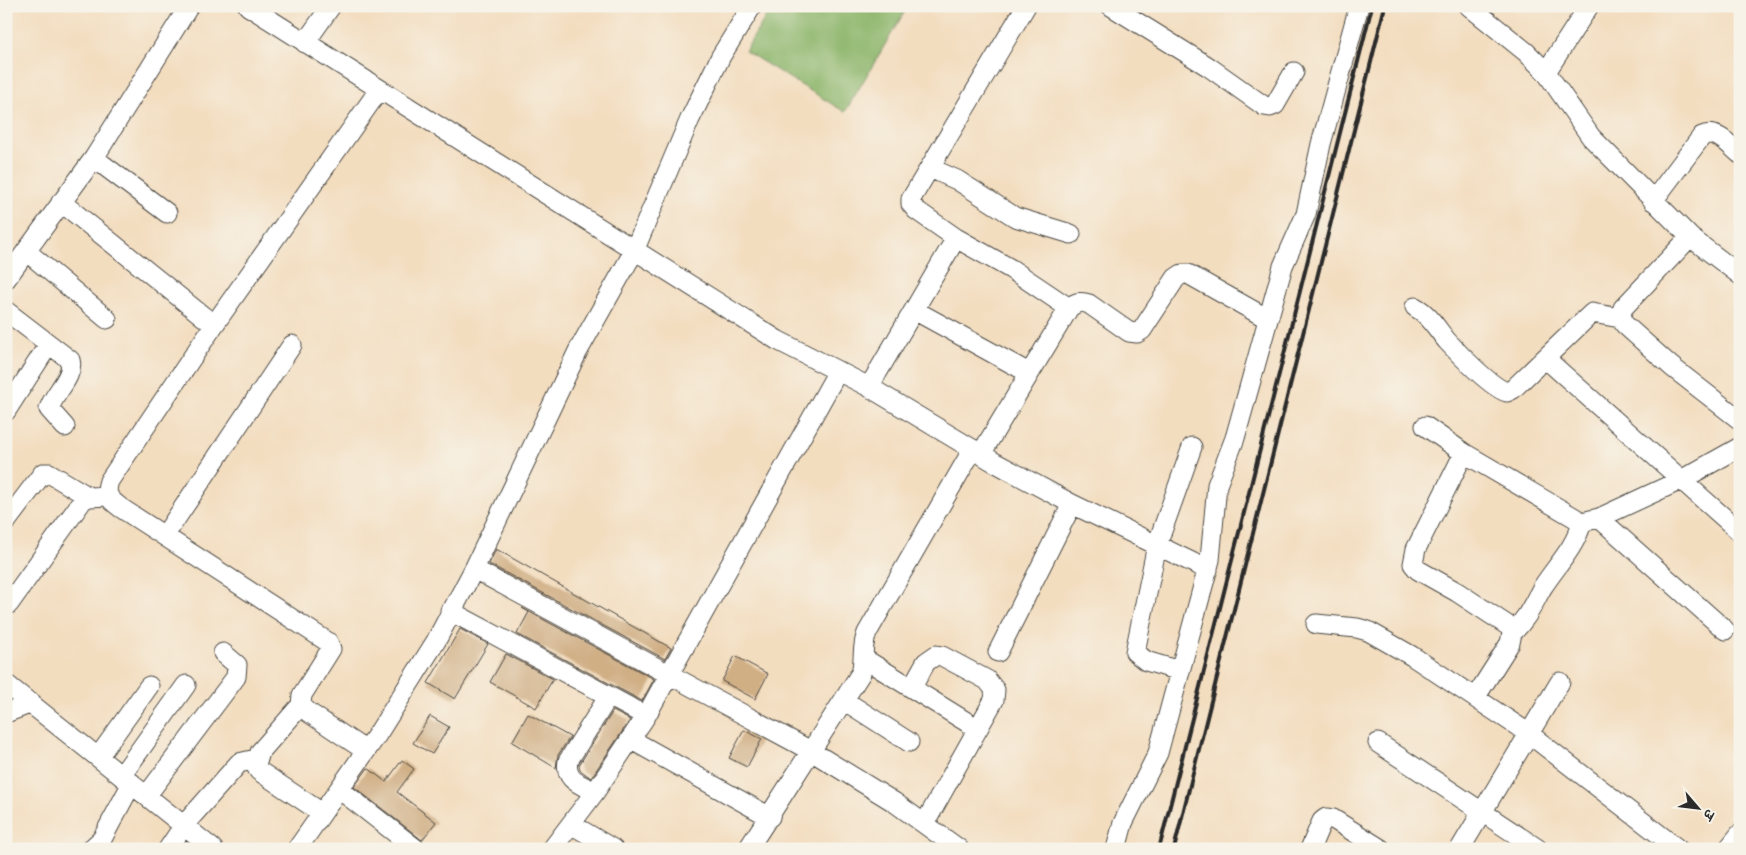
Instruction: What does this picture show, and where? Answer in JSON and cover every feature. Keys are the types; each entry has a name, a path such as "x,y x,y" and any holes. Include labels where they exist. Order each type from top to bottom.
{"street":[{"path":"6,279 60,202 94,158 189,6"},
{"path":"248,6 777,340 869,387 977,451 1072,504 1208,570"},
{"path":"305,43 331,6"},
{"path":"1026,6 911,199 911,204 956,238 1011,269 1069,308"},
{"path":"1111,6 1209,68 1264,106 1270,107 1275,105 1294,72"},
{"path":"1116,849 1124,823 1154,763 1208,570 1212,550 1215,494 1235,438 1283,266 1306,214 1321,144 1359,6"},
{"path":"1470,6 1526,52 1546,72 1591,137 1653,201 1690,237 1740,276"},
{"path":"1546,72 1589,6"},
{"path":"297,849 366,751 436,641 450,611 474,569 578,351 634,251 690,118 745,9"},
{"path":"9,604 77,507 83,500 98,496 106,489 109,481 214,325 379,90"},
{"path":"1653,201 1702,136 1713,133 1740,154"},
{"path":"94,158 167,214"},
{"path":"930,168 958,180 1015,217 1071,234"},
{"path":"60,202 214,325"},
{"path":"1620,318 1623,308 1690,237"},
{"path":"869,387 956,238"},
{"path":"26,251 107,319"},
{"path":"751,848 861,673 862,649 867,633 977,451 1029,373 1069,308 1075,302 1082,301 1129,332 1137,333 1142,330 1176,278 1182,274 1188,274 1268,319"},
{"path":"1414,307 1425,314 1449,343 1502,391 1507,392 1513,389 1546,359 1592,314 1620,318 1625,325 1672,367 1740,420"},
{"path":"914,310 1029,373"},
{"path":"6,311 70,360 72,365 51,401 50,409 65,427"},
{"path":"6,410 48,344"},
{"path":"165,535 292,345"},
{"path":"1546,359 1740,532"},
{"path":"552,849 595,792 646,716 838,371"},
{"path":"1425,426 1464,453 1591,520 1725,630"},
{"path":"1180,671 1146,661 1135,652 1157,545 1192,447"},
{"path":"1512,633 1526,620 1542,588 1591,520 1681,480 1740,447"},
{"path":"1464,453 1416,549 1413,564 1418,570 1510,627 1512,633 1510,643 1475,698"},
{"path":"6,522 43,473 49,473 121,508 328,642 331,649 302,695 301,704 256,759 239,763 184,825 168,849"},
{"path":"998,652 1072,504"},
{"path":"474,569 811,752 925,824 959,849"},
{"path":"450,611 646,716"},
{"path":"1316,624 1357,628 1368,631 1412,656 1528,733 1678,849"},
{"path":"147,795 236,677 237,665 223,653"},
{"path":"912,687 926,662 936,655 942,656 987,680 995,690 994,700 925,824"},
{"path":"863,658 978,729"},
{"path":"1460,849 1560,682"},
{"path":"6,684 100,756 213,849"},
{"path":"92,849 102,839 127,779 186,685"},
{"path":"100,756 149,686"},
{"path":"595,792 574,781 568,776 566,770 568,761 609,696"},
{"path":"845,701 909,742"},
{"path":"6,713 32,703"},
{"path":"301,704 308,712 366,751"},
{"path":"630,740 770,816"},
{"path":"1378,743 1538,849"},
{"path":"256,759 256,766 259,771 322,814"},
{"path":"339,789 416,849"},
{"path":"1310,849 1322,821 1326,818 1333,819 1381,849"},
{"path":"571,824 613,849"},
{"path":"1728,849 1740,834"}],"green space":[{"path":"772,6 908,6 845,112 745,51"}],"building":[{"path":"496,549 671,648 665,659 489,564"},
{"path":"522,608 654,679 642,701 517,634 529,612"},
{"path":"460,629 488,644 455,699 428,683"},
{"path":"506,654 553,679 536,708 490,682"},
{"path":"735,656 768,674 755,699 722,681"},
{"path":"613,711 630,720 591,778 580,770 579,765"},
{"path":"528,714 570,737 558,755 556,768 512,742"},
{"path":"430,716 449,727 432,754 413,743"},
{"path":"744,730 762,739 747,767 729,758"},
{"path":"402,760 414,769 397,792 436,822 422,840 354,787 368,768 386,782"}],"railway":[{"path":"1159,849 1372,6"},
{"path":"1174,849 1385,6"}]}
